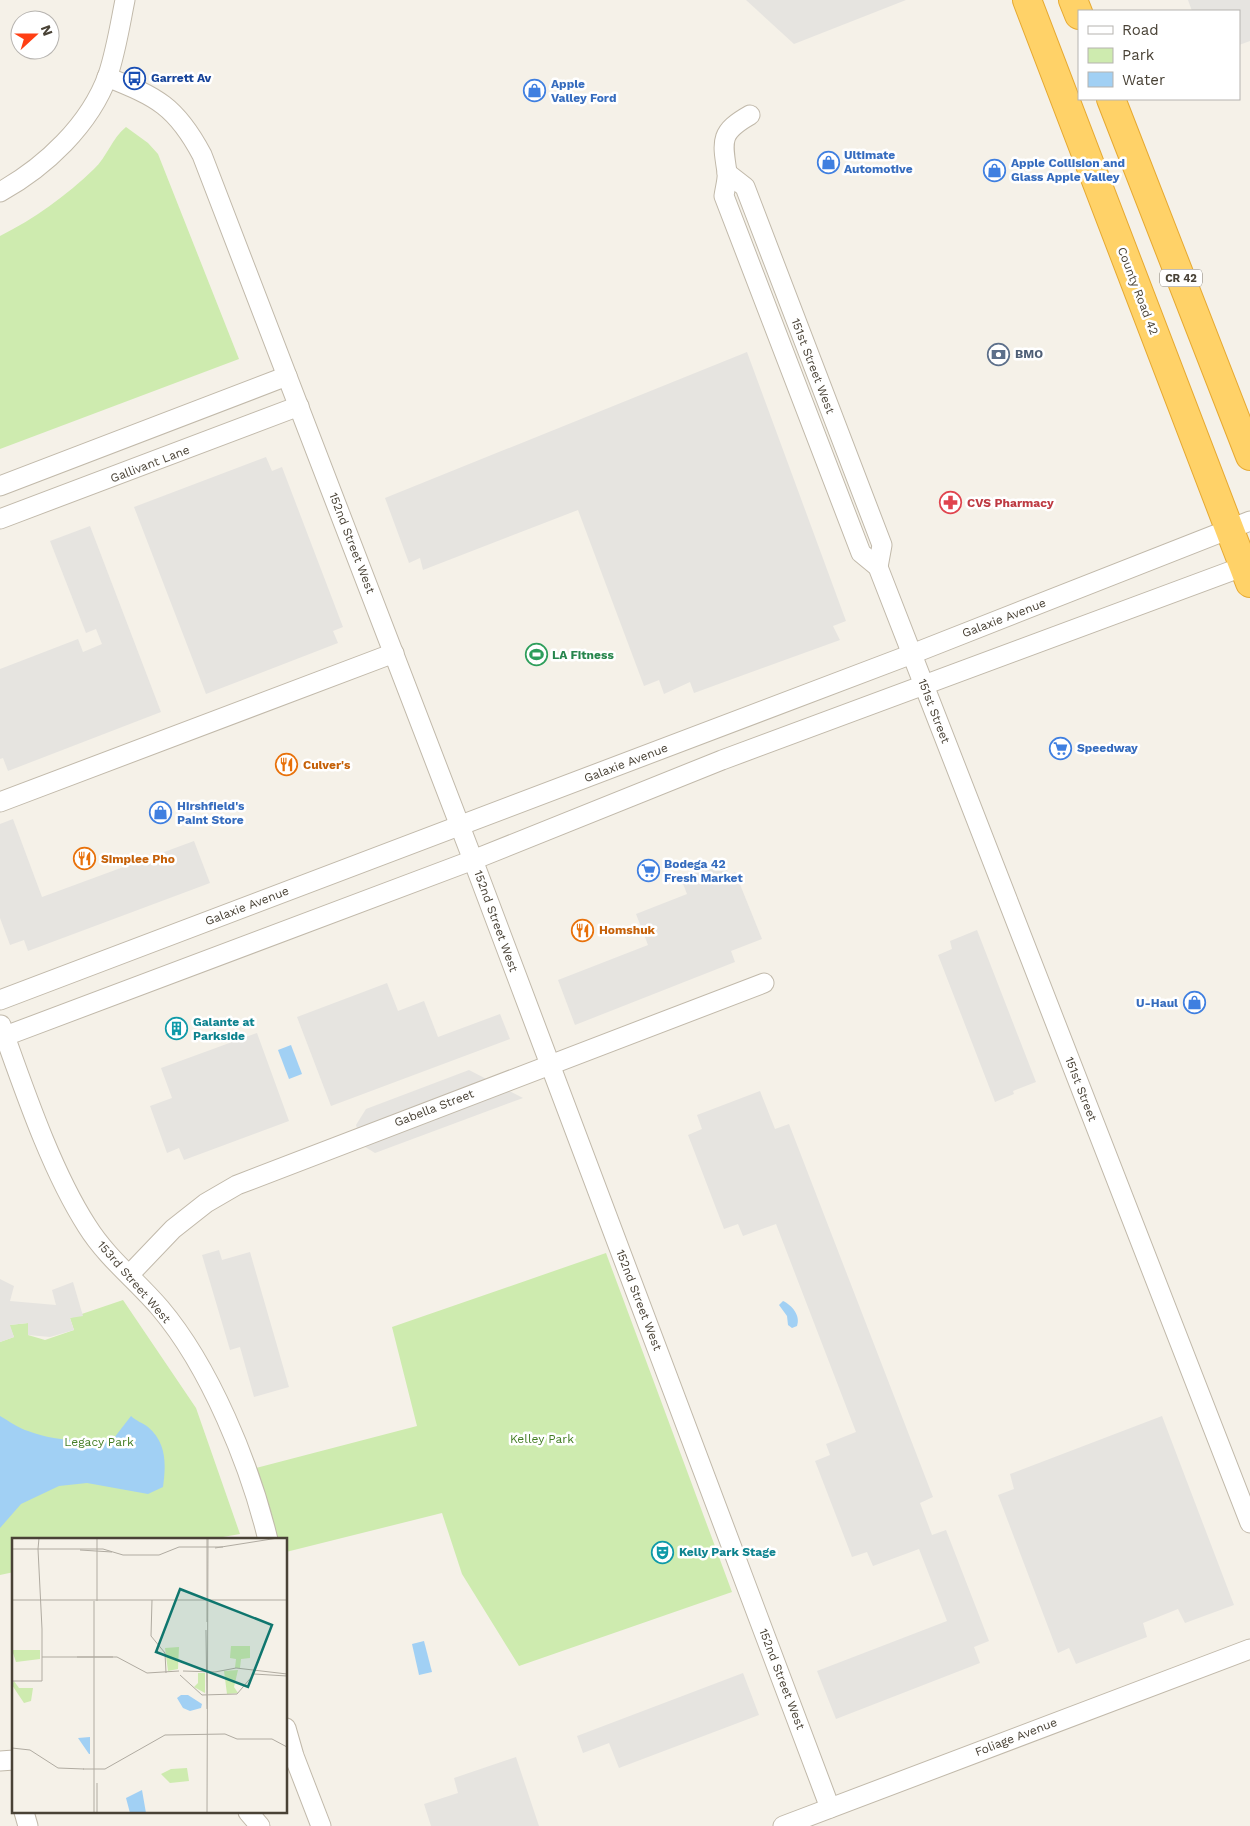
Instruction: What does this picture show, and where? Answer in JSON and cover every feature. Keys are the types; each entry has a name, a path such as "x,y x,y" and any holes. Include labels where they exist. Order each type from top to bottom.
{"highway":[{"name":"County Road 42","path":"1027,0 1240,526 1248,571"},
{"path":"1073,0 1078,12"},
{"name":"CR 42","path":"1111,100 1250,456"}],"street":[{"path":"0,192 27,176 57,150 88,112 107,77 115,53 125,0"},
{"name":"152nd Street West","path":"107,77 160,101 177,116 191,134 202,156 394,652 830,1808"},
{"name":"151st Street West","path":"750,115 733,125 724,140 723,157 727,173 745,188 882,545 878,567 912,654"},
{"path":"0,486 287,376"},
{"name":"Gallivant Lane","path":"0,519 299,406"},
{"name":"Galaxie Avenue","path":"0,1000 912,654 1240,526"},
{"path":"2,1032 473,860 722,760 924,684 1248,571"},
{"path":"0,802 394,652"},
{"name":"151st Street","path":"912,654 1250,1523"},
{"name":"Gabella Street","path":"129,1275 173,1229 206,1203 237,1185 764,983"},
{"name":"153rd Street West","path":"2,1032 50,1153 74,1204 108,1254 161,1309 206,1377 252,1487 267,1538"},
{"name":"Foliage Avenue","path":"783,1826 1250,1649"},
{"path":"288,1735 294,1756 321,1826"},
{"path":"250,1814 260,1826"}],"green space":[{"path":"126,127 148,143 158,154 239,359 0,449 0,236 61,198 83,179 99,164 121,131"},
{"name":"Kelley Park","path":"606,1253 732,1592 519,1666 462,1574 442,1513 288,1552 288,1538 276,1538 256,1468 417,1426 392,1327"},
{"name":"Legacy Park","path":"123,1300 196,1408 240,1534 217,1538 12,1538 12,1572 0,1575 0,1342 14,1337 9,1325 28,1323 28,1335 45,1340 74,1330 70,1318"}],"shaded area":[{"path":"746,0 906,0 794,44"},
{"path":"1188,0 1250,0 1250,41 1240,45 1240,10 1192,10"},
{"path":"747,352 846,621 833,626 840,640 694,693 690,682 664,694 659,680 644,686 578,510 423,570 420,558 409,563 385,498"},
{"path":"266,457 272,471 282,467 343,627 333,631 338,643 206,694 134,507"},
{"path":"90,526 161,712 8,771 3,758 0,759 0,669 78,639 83,652 102,644 96,629 86,633 50,541"},
{"path":"13,819 42,897 194,841 210,883 28,951 24,940 10,945 0,918 0,824"},
{"path":"723,860 729,875 735,872 762,939 731,951 735,962 575,1025 558,980 648,945 636,914 687,894 680,876"},
{"path":"977,930 1036,1082 1013,1091 1014,1094 995,1102 938,955 952,949 950,941"},
{"path":"387,983 398,1011 424,1001 438,1037 500,1014 510,1039 331,1106 297,1017"},
{"path":"257,1033 289,1121 184,1160 179,1148 167,1153 150,1106 172,1098 161,1068"},
{"path":"469,1070 523,1098 375,1153 362,1145 356,1125 366,1109"},
{"path":"760,1091 775,1129 789,1124 933,1497 920,1503 932,1535 946,1530 989,1641 974,1647 980,1663 836,1719 817,1671 947,1621 919,1549 873,1566 867,1552 852,1557 815,1461 830,1455 826,1444 856,1432 776,1224 743,1236 738,1224 724,1229 688,1135 702,1129 697,1115"},
{"path":"219,1250 222,1260 250,1252 289,1387 254,1397 240,1347 230,1350 202,1255"},
{"path":"0,1279 14,1286 10,1301 56,1305 52,1290 73,1282 83,1316 70,1318 74,1330 50,1337 28,1335 28,1323 10,1325 14,1337 0,1342"},
{"path":"1162,1416 1234,1605 1185,1623 1178,1609 1143,1623 1147,1637 1076,1664 1069,1648 1058,1653 998,1495 1014,1489 1010,1474"},
{"path":"743,1673 759,1715 619,1768 609,1743 583,1753 577,1736"},
{"path":"516,1757 539,1826 431,1826 424,1804 458,1793 454,1778"}],"water":[{"path":"291,1045 302,1074 289,1079 278,1050"},
{"path":"783,1301 795,1311 798,1318 797,1326 792,1328 788,1325 787,1316 779,1305"},
{"path":"0,1416 21,1428 38,1434 82,1441 114,1438 131,1416 148,1427 159,1440 165,1463 163,1487 148,1494 87,1483 59,1486 21,1504 0,1528"},
{"path":"424,1641 432,1672 419,1675 412,1644"}],"place":[{"name":"Garrett Av","path":"135,78"},
{"name":"Apple Valley Ford","path":"535,91"},
{"name":"Ultimate Automotive","path":"828,162"},
{"name":"Apple Collision and Glass Apple Valley","path":"995,170"},
{"name":"BMO","path":"999,354"},
{"name":"CVS Pharmacy","path":"951,503"},
{"name":"LA Fitness","path":"536,655"},
{"name":"Speedway","path":"1061,748"},
{"name":"Culver's","path":"287,765"},
{"name":"Hirshfield's Paint Store","path":"161,813"},
{"name":"Simplee Pho","path":"85,859"},
{"name":"Bodega 42 Fresh Market","path":"648,871"},
{"name":"Homshuk","path":"583,930"},
{"name":"U-Haul","path":"1194,1003"},
{"name":"Galante at Parkside","path":"177,1029"},
{"name":"Kelly Park Stage","path":"663,1552"}]}
